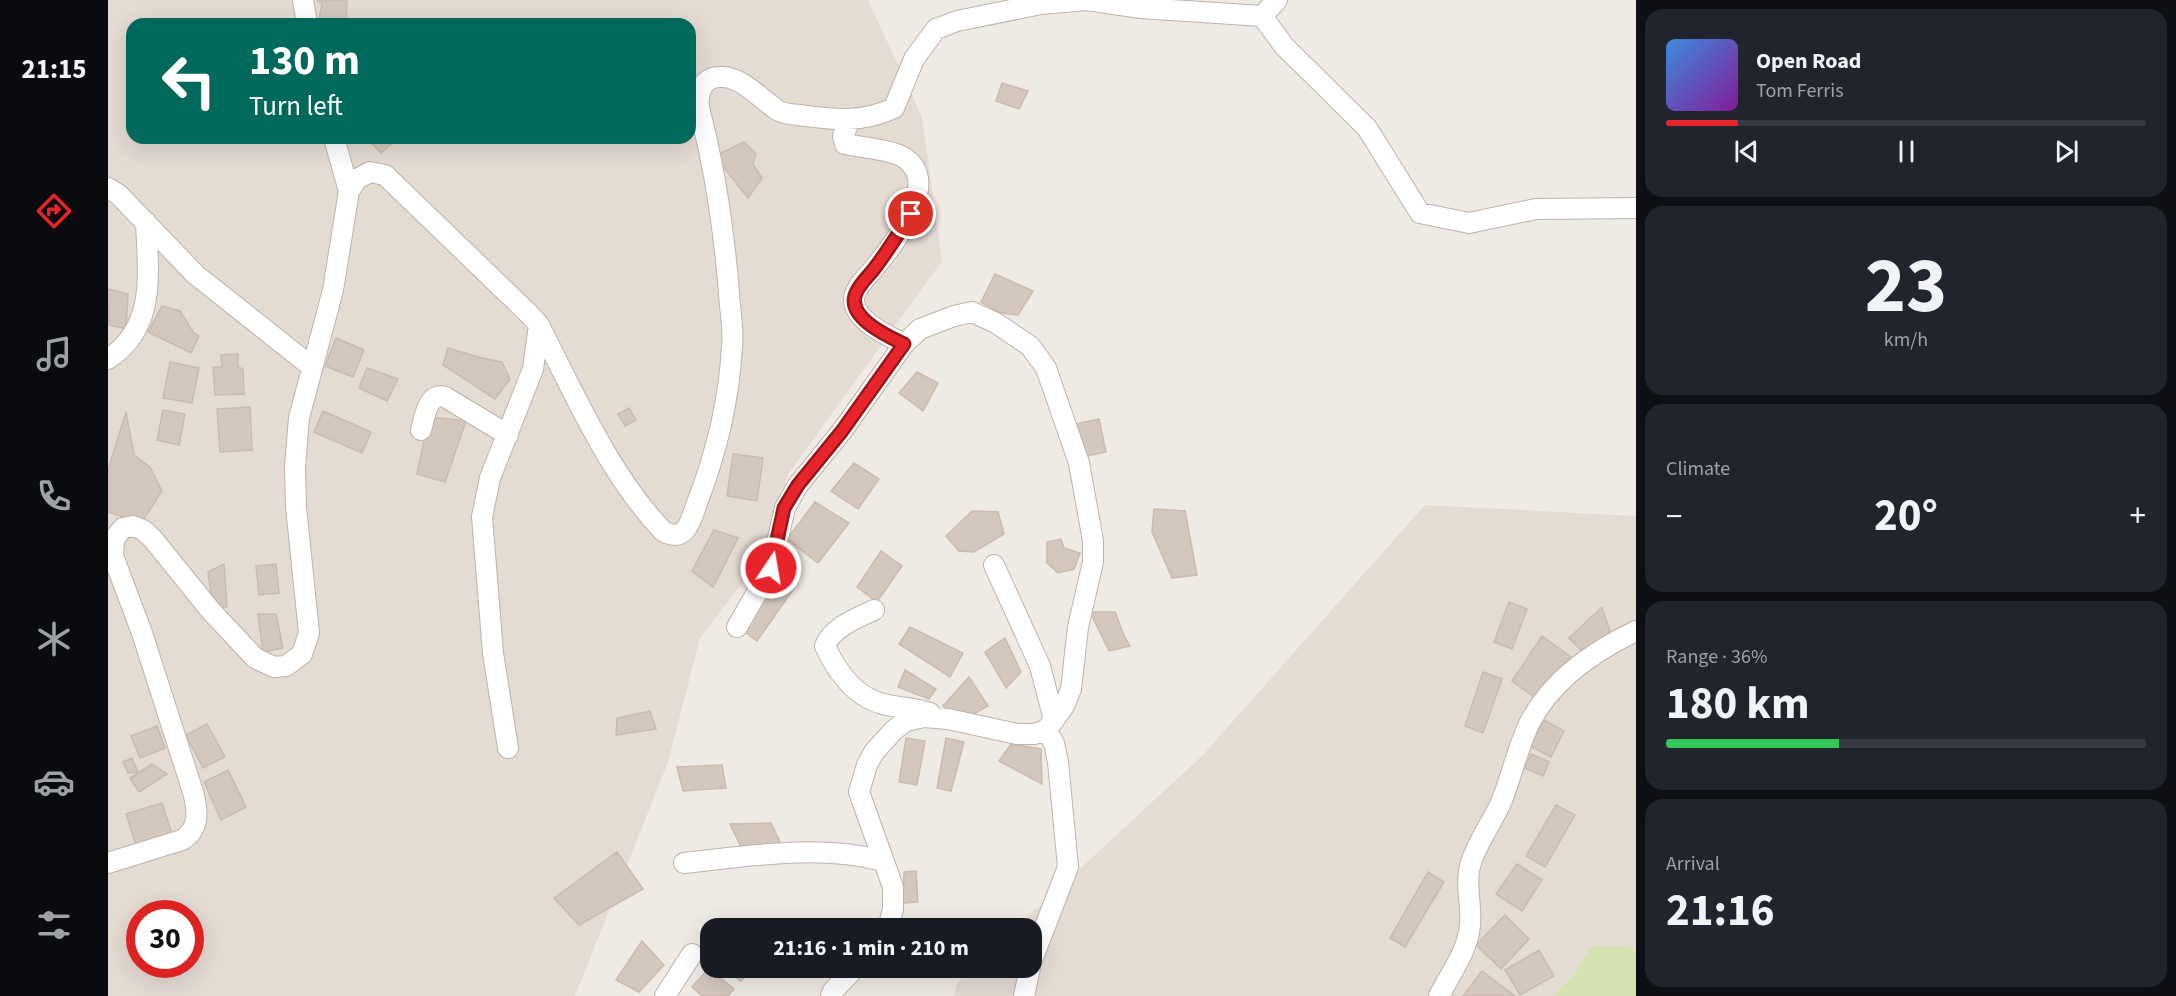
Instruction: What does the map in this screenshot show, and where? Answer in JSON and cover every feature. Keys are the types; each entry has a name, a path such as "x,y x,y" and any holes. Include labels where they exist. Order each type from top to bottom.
{"street":[{"path":"303,0 306,18"},
{"path":"349,190 364,174 370,172 385,175 516,299 538,325 599,439 632,492 663,531 669,535 679,535 686,529 703,490 723,418 733,346 726,246 716,180 699,108 698,97 708,80 725,76 741,83 780,112 832,120 850,120 877,116 894,108 914,59 936,29 957,21 1041,4 1087,0 1262,16 1284,46 1367,128 1420,213 1469,223 1536,209 1636,208"},
{"path":"1262,16 1276,0"},
{"path":"850,120 843,136 845,144 898,155 911,164 919,179 911,214 878,265 858,289 854,299 858,313 875,329 904,344"},
{"path":"108,863 182,840 189,836 198,815 193,792 142,633 113,556 114,538 123,528 133,526 143,530 229,632 255,658 274,667 286,666 302,654 309,633 296,507 295,467 299,418 333,290 349,190 336,144"},
{"path":"108,188 118,194 196,275 312,367"},
{"path":"108,359 116,354 136,331 147,301 146,222"},
{"path":"737,627 771,568 784,508 798,485 842,431 904,344 920,329 972,312 996,323 1030,346 1047,368 1079,463 1093,541 1093,562 1078,627 1071,689 1064,706 1050,725 1034,734 1017,734 920,709 884,704 868,699 848,682 825,646 826,641 834,633 858,617 874,610"},
{"path":"508,748 493,653 482,517 490,478 533,369 538,325"},
{"path":"421,430 433,397 439,395 508,435"},
{"path":"994,565 1040,666 1058,762 1068,867 1042,934"},
{"path":"1439,996 1469,933 1467,883 1470,865 1501,802 1530,722 1566,675 1613,642 1636,631"},
{"path":"891,918 893,887 859,792 867,765 874,752 894,729 906,721 924,717 948,718"},
{"path":"684,863 787,853 841,853 883,861"},
{"path":"665,996 692,954"},
{"path":"831,996 845,978"},
{"path":"1024,996 1028,978"}],"shaded area":[{"path":"108,0 868,0 922,117 942,261 789,473 760,560 700,638 668,762 575,996 108,996"},
{"path":"1425,505 1636,516 1636,996 954,996 957,983 962,978 1042,978 1042,918 1027,918 1203,755"}],"green space":[{"path":"1592,946 1632,947 1636,953 1636,996 1555,996 1573,976"}],"building":[{"path":"317,0 347,0 346,18 319,18 322,4"},
{"path":"1002,83 1028,91 1019,109 996,101"},
{"path":"744,142 756,154 753,164 762,178 748,198 715,156"},
{"path":"373,144 391,144 381,153"},
{"path":"995,274 1033,291 1018,315 1001,313 981,302"},
{"path":"108,289 128,294 126,329 109,325"},
{"path":"162,306 180,311 194,333 199,336 191,353 148,332"},
{"path":"336,338 364,350 353,377 325,366"},
{"path":"448,348 502,362 510,379 495,399 443,365"},
{"path":"238,354 238,367 243,369 244,394 215,395 213,367 222,367 221,355"},
{"path":"170,362 199,368 192,403 163,398"},
{"path":"367,368 398,379 387,401 359,388"},
{"path":"917,372 938,383 923,411 899,393"},
{"path":"250,407 252,450 220,452 217,409"},
{"path":"629,408 636,420 625,426 618,414"},
{"path":"163,410 185,414 179,445 157,440"},
{"path":"323,411 371,432 362,453 314,432"},
{"path":"126,412 134,455 150,467 162,491 144,519 136,521 108,512 108,470"},
{"path":"429,417 466,421 445,482 417,474"},
{"path":"1099,419 1106,452 1082,457 1075,424"},
{"path":"733,454 763,458 757,501 727,496"},
{"path":"854,463 879,479 858,509 831,491"},
{"path":"815,502 849,523 818,563 787,539"},
{"path":"1154,509 1185,511 1197,575 1172,578 1152,532"},
{"path":"972,511 998,512 1004,534 974,552 959,551 946,536"},
{"path":"714,530 738,538 713,587 692,571"},
{"path":"1061,539 1064,548 1080,553 1074,569 1058,573 1047,563 1047,542"},
{"path":"881,551 902,566 877,602 857,587"},
{"path":"224,564 227,607 213,607 208,572"},
{"path":"276,564 279,593 259,595 256,566"},
{"path":"775,579 794,588 757,641 741,629"},
{"path":"1509,602 1527,609 1512,649 1494,642"},
{"path":"1602,607 1611,635 1585,654 1569,638"},
{"path":"1090,612 1115,612 1130,646 1109,651"},
{"path":"258,614 276,614 283,648 263,652"},
{"path":"910,627 963,653 950,677 899,644"},
{"path":"1542,636 1571,657 1537,699 1512,681"},
{"path":"1005,638 1021,672 1006,688 985,652"},
{"path":"905,670 936,689 929,699 898,687"},
{"path":"1483,672 1502,679 1483,733 1465,726"},
{"path":"969,677 988,706 961,721 943,706"},
{"path":"650,711 656,729 616,735 617,718"},
{"path":"1544,720 1564,731 1551,757 1530,746"},
{"path":"207,724 225,757 203,768 186,735"},
{"path":"157,726 165,748 140,758 131,736"},
{"path":"906,738 925,741 917,785 899,782"},
{"path":"946,738 964,742 951,791 937,788"},
{"path":"1011,744 1041,749 1042,784 999,761"},
{"path":"1531,754 1549,762 1543,776 1525,768"},
{"path":"132,758 138,772 128,773 123,762"},
{"path":"152,764 167,774 139,792 130,778"},
{"path":"722,765 726,788 683,791 677,767"},
{"path":"228,770 246,807 221,820 204,782"},
{"path":"162,803 173,837 137,848 126,814"},
{"path":"1556,805 1575,815 1545,867 1526,856"},
{"path":"771,823 782,846 741,847 730,824"},
{"path":"617,852 643,889 579,925 554,898"},
{"path":"1517,864 1542,880 1522,911 1496,894"},
{"path":"916,871 918,902 903,903 904,872"},
{"path":"1428,872 1444,882 1405,947 1390,938"},
{"path":"1505,915 1529,939 1501,969 1476,945"},
{"path":"642,941 664,965 639,992 616,980"},
{"path":"1539,950 1554,976 1520,995 1505,970"},
{"path":"1482,971 1515,996 1463,996"},
{"path":"700,978 721,978 734,989 728,996 702,996 692,987"}],"route":[{"path":"771,568 784,508 798,485 873,390 904,344 875,329 858,313 854,299 858,289 878,265 911,214"}]}
